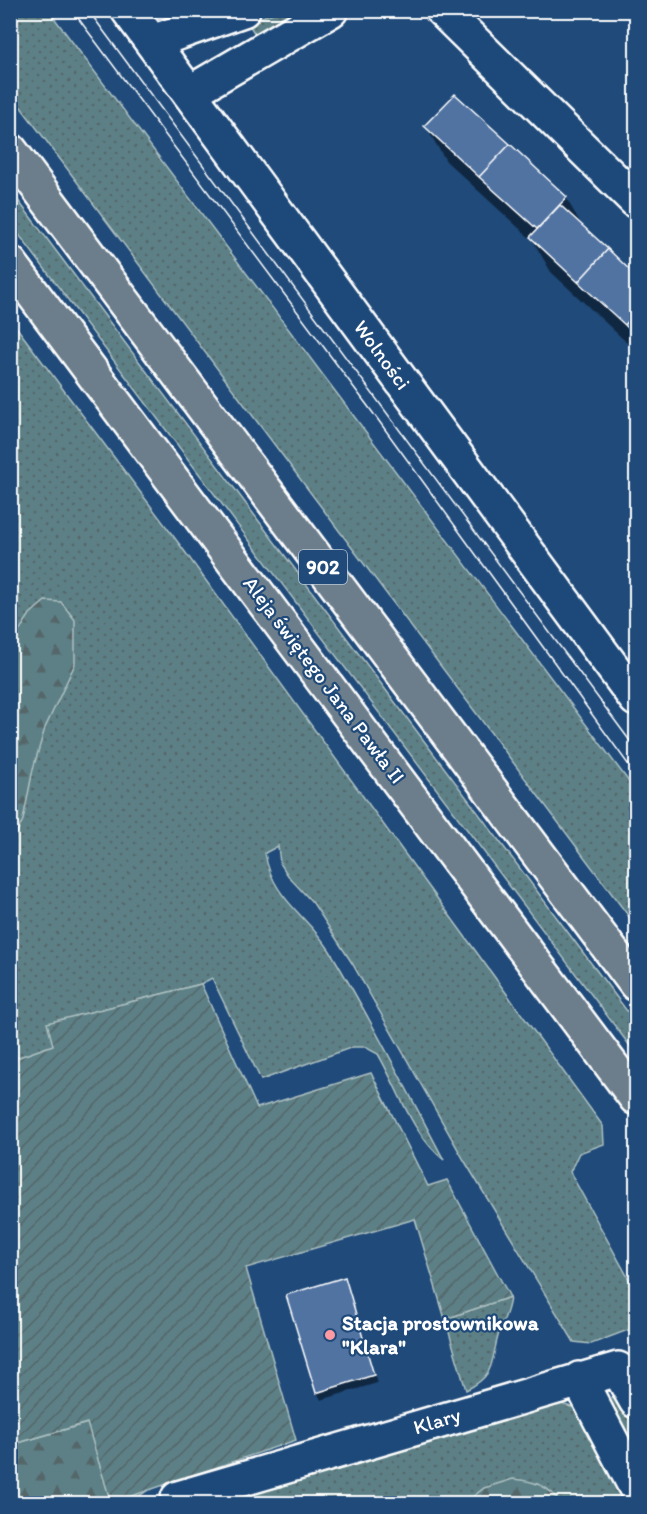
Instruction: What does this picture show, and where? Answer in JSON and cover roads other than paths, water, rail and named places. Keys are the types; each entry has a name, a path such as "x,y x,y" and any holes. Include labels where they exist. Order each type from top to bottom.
{"main road":[{"name":"902","path":"10,150 636,984"},
{"name":"Aleja świętego Jana Pawła II","path":"10,263 636,1098"}],"street":[{"name":"Wolności","path":"128,10 636,699"},
{"path":"152,42 243,10"},
{"path":"189,93 332,10"},
{"path":"442,10 636,201"},
{"name":"Klary","path":"178,1498 618,1369 636,1401"},
{"path":"579,1379 636,1488"}],"tram line":[{"path":"72,10 376,417 636,775"},
{"path":"88,10 636,749"}],"place":[{"name":"Stacja prostownikowa \"Klara\"","path":"330,1335"}]}
